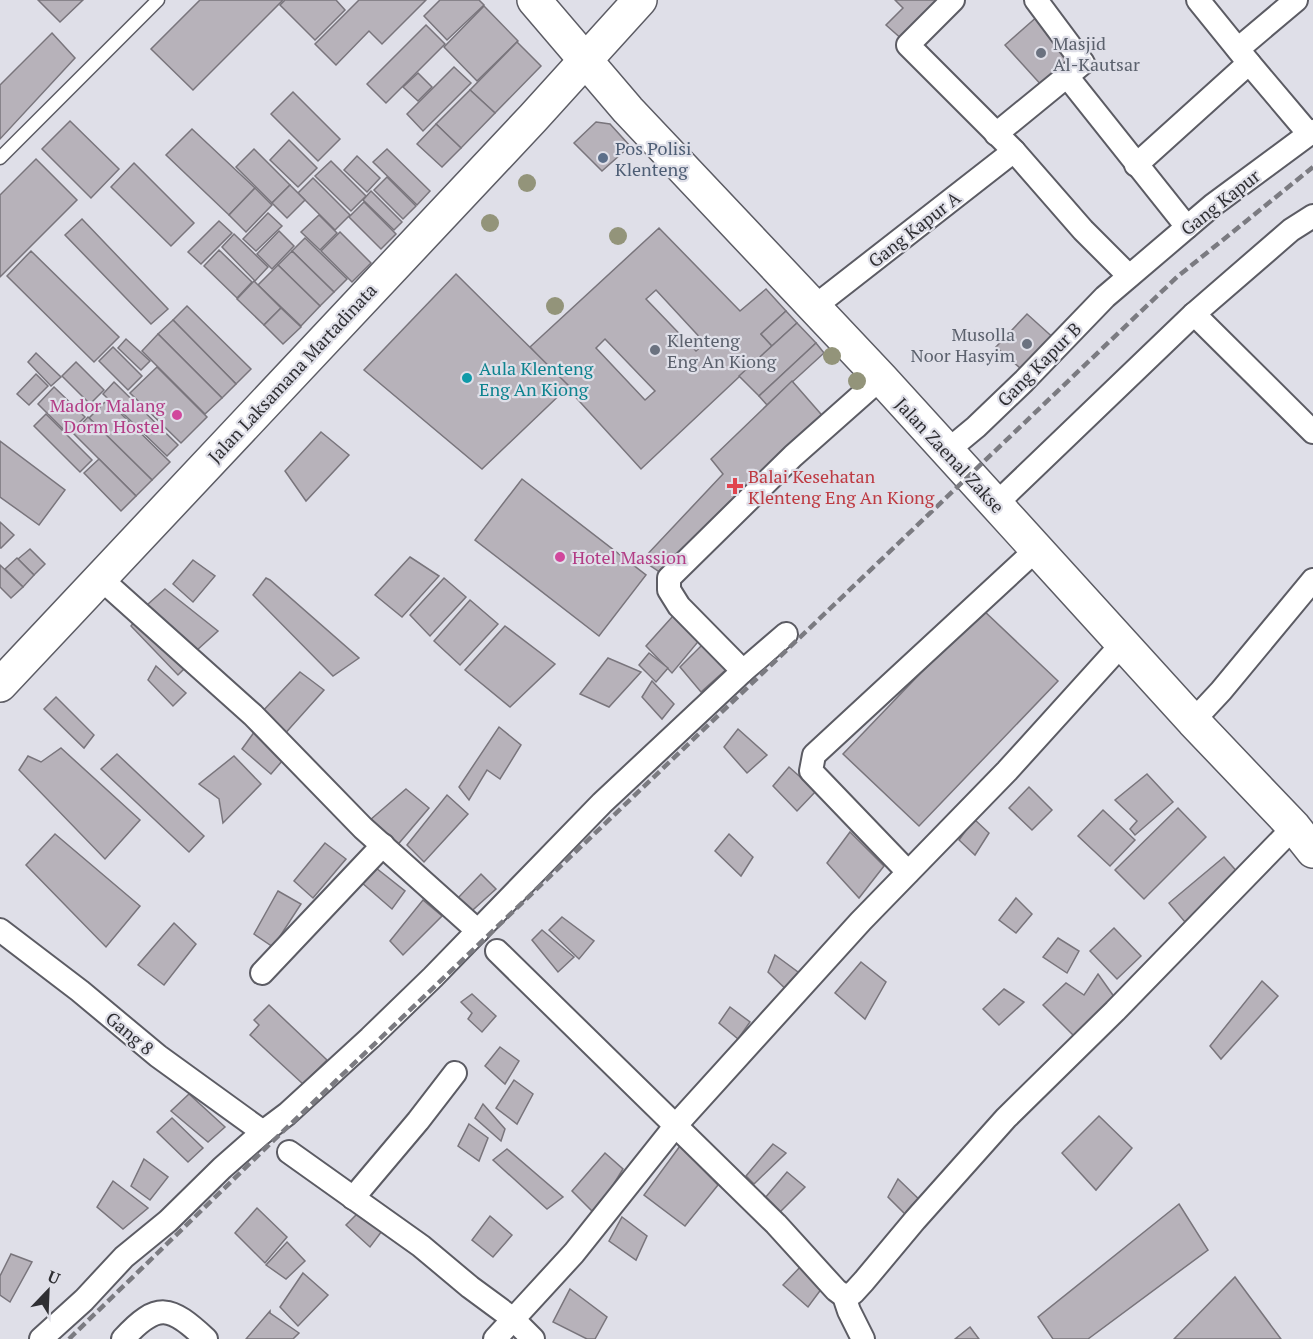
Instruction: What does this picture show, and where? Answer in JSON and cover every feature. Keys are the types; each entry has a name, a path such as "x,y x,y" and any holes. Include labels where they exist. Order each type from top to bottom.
{"main road":[{"name":"Jalan Zaenal Zakse","path":"534,0 585,61 881,378 1303,839"},
{"name":"Jalan Laksamana Martadinata","path":"0,685 640,0"}],"street":[{"path":"953,0 908,45 1014,152 1083,230 1129,276"},
{"path":"996,134 1083,63 1036,0"},
{"path":"1198,0 1243,56 1311,132"},
{"path":"1136,165 1296,0"},
{"path":"1066,75 1187,227"},
{"name":"Gang Kapur","path":"1129,276 1213,205 1311,132"},
{"name":"Gang Kapur A","path":"814,307 1014,152"},
{"path":"996,504 1194,314 1291,230 1313,216"},
{"name":"Gang Kapur B","path":"946,451 992,412 1105,297 1129,276"},
{"path":"1194,314 1313,432"},
{"path":"743,671 679,606 669,590 669,579 793,456 881,378"},
{"path":"908,872 811,771 814,755 1037,549"},
{"path":"99,578 254,715 355,820 478,931"},
{"path":"1193,721 1221,691 1313,580"},
{"path":"41,1339 84,1300 124,1257 168,1221 222,1168 287,1114 370,1038 602,803 743,671 786,634"},
{"path":"495,1339 574,1253 676,1125 861,921 1007,771 1123,643"},
{"path":"844,1296 853,1293 864,1281 1006,1118 1107,1018 1303,839"},
{"path":"262,973 383,845"},
{"name":"Gang 8","path":"0,930 80,991 158,1056 263,1132"},
{"path":"497,951 776,1224 844,1296 863,1339"},
{"path":"353,1198 418,1122 455,1073"},
{"path":"289,1152 421,1246 512,1318 533,1339"},
{"path":"123,1339 137,1324 153,1313 162,1311 187,1322 206,1339"}],"lane":[{"path":"0,158 158,0"}],"building":[{"path":"38,0 83,0 60,22"},
{"path":"200,0 283,0 193,90 151,49"},
{"path":"285,0 336,0 345,10 315,40 280,5"},
{"path":"359,0 426,0 382,44 369,31 336,65 315,44"},
{"path":"440,0 479,0 484,5 447,40 424,16"},
{"path":"895,0 946,0 904,41 886,25 903,8"},
{"path":"484,6 518,41 477,81 444,47"},
{"name":"Masjid Al-Kautsar","path":"1039,15 1077,62 1044,88 1005,45"},
{"path":"426,25 445,44 386,103 367,84"},
{"path":"52,33 75,58 0,139 0,85"},
{"path":"517,42 541,66 495,113 470,90"},
{"path":"454,67 471,83 423,131 407,114"},
{"path":"418,73 432,87 418,101 403,87"},
{"path":"470,90 495,113 461,148 436,124"},
{"path":"293,92 340,139 318,161 271,114"},
{"path":"70,121 119,169 91,198 42,149"},
{"name":"Pos Polisi Klenteng","path":"596,122 610,124 630,146 602,171 574,143"},
{"path":"436,124 461,148 442,167 417,144"},
{"path":"192,129 255,188 229,215 166,155"},
{"path":"289,140 317,168 298,187 270,160"},
{"path":"254,149 290,185 272,203 236,167"},
{"path":"387,149 430,191 417,205 373,162"},
{"path":"357,156 380,178 367,192 344,170"},
{"path":"36,159 77,200 0,277 0,195"},
{"path":"331,161 366,196 351,211 315,176"},
{"path":"134,163 194,223 171,246 111,187"},
{"path":"387,177 416,206 403,219 374,190"},
{"path":"313,178 350,215 335,230 298,193"},
{"path":"290,185 305,200 287,218 272,203"},
{"path":"255,188 272,205 246,232 229,215"},
{"path":"371,191 402,222 394,230 363,200"},
{"path":"364,202 396,234 381,249 349,217"},
{"path":"268,213 282,226 256,251 243,239"},
{"path":"319,215 337,233 320,250 301,232"},
{"path":"82,219 168,309 151,324 65,235"},
{"path":"219,221 232,233 201,264 188,252"},
{"name":"Klenteng Eng An Kiong","path":"659,228 740,311 766,289 786,311 761,334 772,346 641,469 530,347","holes":["656,290 705,343 696,351 646,299","605,339 655,391 645,400 596,348"]},
{"path":"279,231 294,246 272,269 257,254"},
{"path":"340,232 371,263 352,282 321,251"},
{"path":"234,234 268,267 255,281 222,247"},
{"path":"305,238 347,279 334,292 292,251"},
{"path":"219,250 252,282 237,298 204,266"},
{"path":"31,251 119,337 94,362 7,276"},
{"path":"292,251 334,292 320,306 278,265"},
{"path":"278,265 320,306 301,326 258,285"},
{"name":"Aula Klenteng Eng An Kiong","path":"456,274 569,386 482,469 364,370"},
{"path":"254,281 281,308 264,325 237,299"},
{"path":"187,306 251,369 236,384 173,320"},
{"path":"281,308 301,327 283,344 264,325"},
{"path":"786,311 797,323 772,346 761,334"},
{"name":"Musolla Noor Hasyim","path":"1027,314 1058,342 1027,374 996,347"},
{"path":"173,320 236,384 222,398 158,334"},
{"path":"797,323 816,343 759,396 739,376"},
{"path":"158,334 222,398 205,414 142,351"},
{"path":"126,339 150,361 141,370 118,348"},
{"path":"816,343 824,353 767,405 759,396"},
{"path":"113,347 142,376 128,390 99,361"},
{"path":"36,353 61,377 51,386 28,362"},
{"path":"76,362 104,390 90,404 62,376"},
{"path":"157,367 207,417 181,443 130,393"},
{"path":"36,374 48,386 29,405 17,394"},
{"name":"Balai Kesehatan Klenteng Eng An Kiong","path":"792,381 827,421 667,577 642,560 723,474 711,459"},
{"path":"114,382 178,445 167,456 103,394"},
{"path":"54,387 85,417 68,434 38,404"},
{"path":"107,400 170,462 152,480 89,418"},
{"path":"46,414 92,460 80,472 34,426"},
{"path":"88,417 152,480 136,496 73,433"},
{"path":"321,432 349,455 306,501 285,471"},
{"path":"0,441 65,490 39,525 0,497"},
{"path":"99,459 136,496 121,511 84,473"},
{"name":"Hotel Massion","path":"522,479 646,575 599,636 475,540"},
{"path":"0,522 14,535 1,548 0,548"},
{"path":"30,549 45,564 34,575 18,559"},
{"path":"410,557 439,576 402,617 375,595"},
{"path":"17,558 34,575 23,587 5,569"},
{"path":"193,560 215,576 193,602 173,584"},
{"path":"0,565 23,587 11,598 0,587"},
{"path":"266,578 359,658 333,676 253,595"},
{"path":"444,578 466,597 430,636 410,615"},
{"path":"165,589 218,631 197,650 147,605"},
{"path":"470,600 498,624 460,665 434,641"},
{"path":"982,609 1058,681 919,826 843,754"},
{"path":"673,616 702,637 672,673 646,646"},
{"path":"135,621 184,669 178,675 131,626"},
{"path":"505,626 555,664 510,707 465,670"},
{"path":"707,640 730,666 701,692 680,667"},
{"path":"649,653 668,668 656,682 639,665"},
{"path":"608,658 641,672 609,707 580,694"},
{"path":"156,666 186,693 173,706 148,680"},
{"path":"300,672 324,690 282,737 259,715"},
{"path":"652,681 674,704 662,719 642,697"},
{"path":"56,697 94,735 84,748 44,709"},
{"path":"499,727 521,745 500,779 487,770 469,800 459,787"},
{"path":"738,729 767,755 747,773 724,747"},
{"path":"255,731 283,760 271,774 242,749"},
{"path":"61,748 140,820 105,859 19,770 28,756 41,762"},
{"path":"117,754 204,836 189,852 101,769"},
{"path":"234,756 261,784 223,823 219,799 199,784"},
{"path":"789,767 816,791 797,811 773,786"},
{"path":"1147,774 1173,802 1135,835 1130,829 1137,821 1115,800"},
{"path":"1029,787 1052,810 1032,830 1009,808"},
{"path":"406,789 429,808 394,849 370,820"},
{"path":"447,795 468,814 424,862 407,845"},
{"path":"1178,808 1206,837 1144,899 1115,870"},
{"path":"1103,810 1135,840 1110,866 1078,836"},
{"path":"974,819 989,833 975,855 959,840"},
{"path":"850,832 884,866 859,898 827,863"},
{"path":"55,834 140,906 106,947 26,865"},
{"path":"729,834 753,857 741,876 715,851"},
{"path":"325,843 346,859 313,898 294,881"},
{"path":"1224,857 1240,875 1185,922 1169,903"},
{"path":"376,868 405,891 392,909 361,882"},
{"path":"481,874 496,889 465,917 455,901"},
{"path":"278,891 301,904 273,947 254,934"},
{"path":"1016,898 1032,914 1016,933 999,920"},
{"path":"423,900 442,916 403,955 390,941"},
{"path":"562,917 594,941 579,959 549,930"},
{"path":"174,923 196,944 164,985 138,965"},
{"path":"1114,928 1141,956 1117,979 1090,951"},
{"path":"542,930 574,957 558,972 532,940"},
{"path":"1058,938 1079,951 1067,973 1043,957"},
{"path":"775,955 802,975 791,994 768,972"},
{"path":"861,962 886,982 865,1019 835,993"},
{"path":"1098,974 1115,998 1077,1039 1043,1005 1066,983 1084,995"},
{"path":"1262,981 1278,996 1221,1059 1210,1046"},
{"path":"1004,989 1024,1002 999,1025 983,1009"},
{"path":"472,994 496,1016 482,1032 468,1019 472,1013 461,1002"},
{"path":"269,1005 327,1060 303,1084 250,1035 259,1025 254,1020"},
{"path":"730,1007 750,1022 738,1039 719,1023"},
{"path":"500,1047 519,1061 505,1084 485,1066"},
{"path":"514,1080 533,1094 517,1124 496,1108"},
{"path":"189,1094 225,1127 208,1142 171,1111"},
{"path":"483,1104 505,1129 501,1141 475,1118"},
{"path":"1099,1116 1132,1148 1096,1190 1062,1153"},
{"path":"172,1118 203,1148 188,1162 157,1132"},
{"path":"469,1124 488,1138 479,1161 458,1146"},
{"path":"773,1144 786,1153 754,1184 746,1176"},
{"path":"680,1146 718,1185 685,1226 644,1195"},
{"path":"507,1149 563,1197 547,1209 493,1160"},
{"path":"605,1153 623,1169 595,1214 572,1191"},
{"path":"144,1159 168,1177 150,1200 131,1186"},
{"path":"787,1172 805,1187 780,1212 765,1198"},
{"path":"898,1179 925,1205 910,1219 888,1197"},
{"path":"113,1181 148,1208 123,1229 97,1207"},
{"path":"1179,1204 1208,1250 1088,1339 1053,1339 1038,1317"},
{"path":"257,1208 287,1237 265,1263 235,1233"},
{"path":"361,1210 385,1227 370,1247 346,1225"},
{"path":"490,1216 512,1235 493,1257 472,1240"},
{"path":"622,1217 647,1236 636,1260 609,1241"},
{"path":"287,1242 305,1261 286,1279 266,1265"},
{"path":"11,1254 32,1262 10,1302 0,1295 0,1276"},
{"path":"804,1263 825,1284 808,1307 783,1285"},
{"path":"303,1273 328,1295 298,1326 280,1307"},
{"path":"1235,1277 1281,1339 1174,1339"},
{"path":"570,1289 607,1317 595,1339 587,1339 553,1322"},
{"path":"270,1311 299,1333 293,1339 246,1339"},
{"path":"970,1327 979,1339 955,1339"}],"railway":[{"path":"69,1339 274,1140 1177,277 1313,167"}],"place":[{"name":"Masjid Al-Kautsar","path":"1041,53"},
{"name":"Pos Polisi Klenteng","path":"603,158"},
{"name":"Musolla Noor Hasyim","path":"1027,344"},
{"name":"Klenteng Eng An Kiong","path":"655,350"},
{"name":"Aula Klenteng Eng An Kiong","path":"467,378"},
{"name":"Mador Malang Dorm Hostel","path":"177,415"},
{"name":"Balai Kesehatan Klenteng Eng An Kiong","path":"735,486"},
{"name":"Hotel Massion","path":"560,557"}]}
